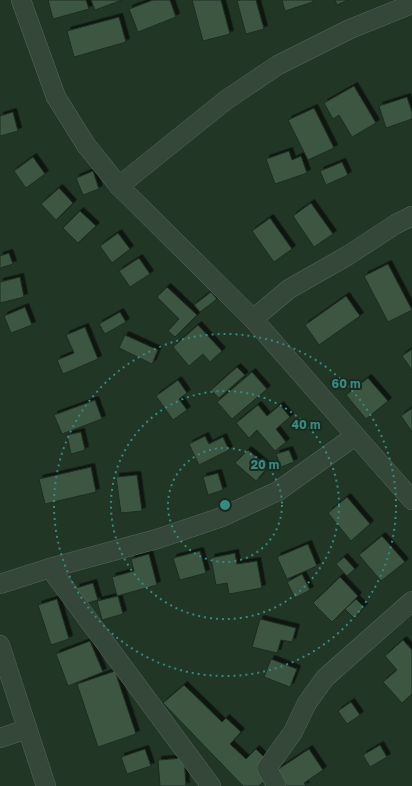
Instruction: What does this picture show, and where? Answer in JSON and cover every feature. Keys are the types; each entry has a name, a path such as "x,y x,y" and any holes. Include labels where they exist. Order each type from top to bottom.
{"street":[{"path":"21,0 56,97 86,146 119,186 253,319 412,500"},
{"path":"119,186 226,100 278,65 350,29 412,4"},
{"path":"253,319 289,289 347,256 396,224 412,216"},
{"path":"0,584 50,568 157,539 222,517 278,491 355,436"},
{"path":"50,568 211,786"},
{"path":"275,786 276,785 267,768 293,732 307,703 325,678 412,601"},
{"path":"0,645 46,786"},
{"path":"0,738 27,729"}],"building":[{"path":"48,0 86,0 89,9 53,19"},
{"path":"91,0 122,0 95,10"},
{"path":"153,0 170,0 176,17 138,32 129,9"},
{"path":"192,0 221,0 230,34 203,41"},
{"path":"256,0 264,29 246,34 237,1"},
{"path":"282,0 313,0 313,2 285,11"},
{"path":"335,0 348,0 337,5"},
{"path":"119,17 126,42 74,57 67,31"},
{"path":"354,86 376,123 352,137 339,115 333,119 324,103"},
{"path":"407,97 412,112 412,119 386,128 379,106"},
{"path":"314,108 334,148 308,160 288,120"},
{"path":"13,112 18,131 0,136 0,116"},
{"path":"289,151 292,160 301,156 307,173 275,184 266,159"},
{"path":"33,157 45,174 26,188 14,171"},
{"path":"342,162 348,175 326,185 320,171"},
{"path":"93,171 99,189 83,195 76,178"},
{"path":"59,188 73,203 56,220 41,204"},
{"path":"311,203 333,234 314,247 293,216"},
{"path":"80,211 96,226 78,243 63,228"},
{"path":"270,218 292,249 274,262 252,231"},
{"path":"118,233 130,249 112,263 100,246"},
{"path":"9,253 13,264 0,268 0,256"},
{"path":"139,258 150,274 130,287 119,271"},
{"path":"388,264 412,310 388,322 364,276"},
{"path":"20,277 24,297 0,303 0,282"},
{"path":"167,287 197,315 175,337 168,331 179,319 157,297"},
{"path":"211,292 217,299 200,312 194,305"},
{"path":"346,296 360,316 319,345 305,325"},
{"path":"25,307 32,325 11,333 4,316"},
{"path":"120,312 126,322 105,334 99,324"},
{"path":"198,325 222,351 210,362 203,354 189,366 173,347"},
{"path":"85,327 98,359 63,374 57,360 74,353 66,335"},
{"path":"125,335 158,350 152,364 119,348"},
{"path":"412,349 412,370 402,356"},
{"path":"237,367 245,375 219,398 211,390"},
{"path":"252,372 267,389 232,419 217,402"},
{"path":"368,378 388,401 366,419 346,395"},
{"path":"178,380 187,393 179,399 187,410 173,420 156,396"},
{"path":"95,400 102,419 62,434 54,415"},
{"path":"258,405 267,416 280,405 290,417 276,429 286,442 275,451 257,430 249,438 236,423"},
{"path":"412,408 412,432 401,416"},
{"path":"81,432 85,450 71,454 67,435"},
{"path":"205,436 209,444 223,437 229,450 199,465 189,444"},
{"path":"248,450 268,467 256,481 235,463"},
{"path":"289,450 294,462 281,467 276,454"},
{"path":"91,467 96,492 45,504 39,479"},
{"path":"218,473 223,490 208,495 203,477"},
{"path":"137,475 142,511 121,513 116,477"},
{"path":"347,497 370,524 351,541 328,513"},
{"path":"382,536 405,562 381,581 359,555"},
{"path":"308,544 317,566 287,579 277,557"},
{"path":"200,551 206,573 180,580 173,558"},
{"path":"235,553 237,564 257,561 262,588 229,594 227,583 216,585 211,558"},
{"path":"149,554 157,585 117,596 112,577 134,571 131,559"},
{"path":"344,557 355,569 347,576 336,564"},
{"path":"302,574 310,590 295,598 287,582"},
{"path":"340,577 358,596 332,622 313,603"},
{"path":"93,583 98,600 81,605 76,588"},
{"path":"118,596 123,614 102,620 97,601"},
{"path":"57,599 69,639 51,645 38,605"},
{"path":"356,599 364,607 354,618 345,609"},
{"path":"260,619 296,628 292,642 281,640 277,653 252,647"},
{"path":"403,640 412,650 412,694 402,703 383,682 397,670 385,656"},
{"path":"90,641 103,672 68,686 56,654"},
{"path":"271,659 297,669 290,687 264,677"},
{"path":"115,671 136,734 98,747 77,684"},
{"path":"184,685 222,722 226,718 241,732 230,744 246,759 256,749 268,761 267,778 259,786 243,786 163,703"},
{"path":"351,702 360,715 347,724 338,711"},
{"path":"380,745 387,757 370,767 363,755"},
{"path":"145,749 151,766 127,774 121,757"},
{"path":"309,749 323,770 304,783 306,786 287,786 277,770"},
{"path":"184,758 186,786 160,786 158,760"}]}
